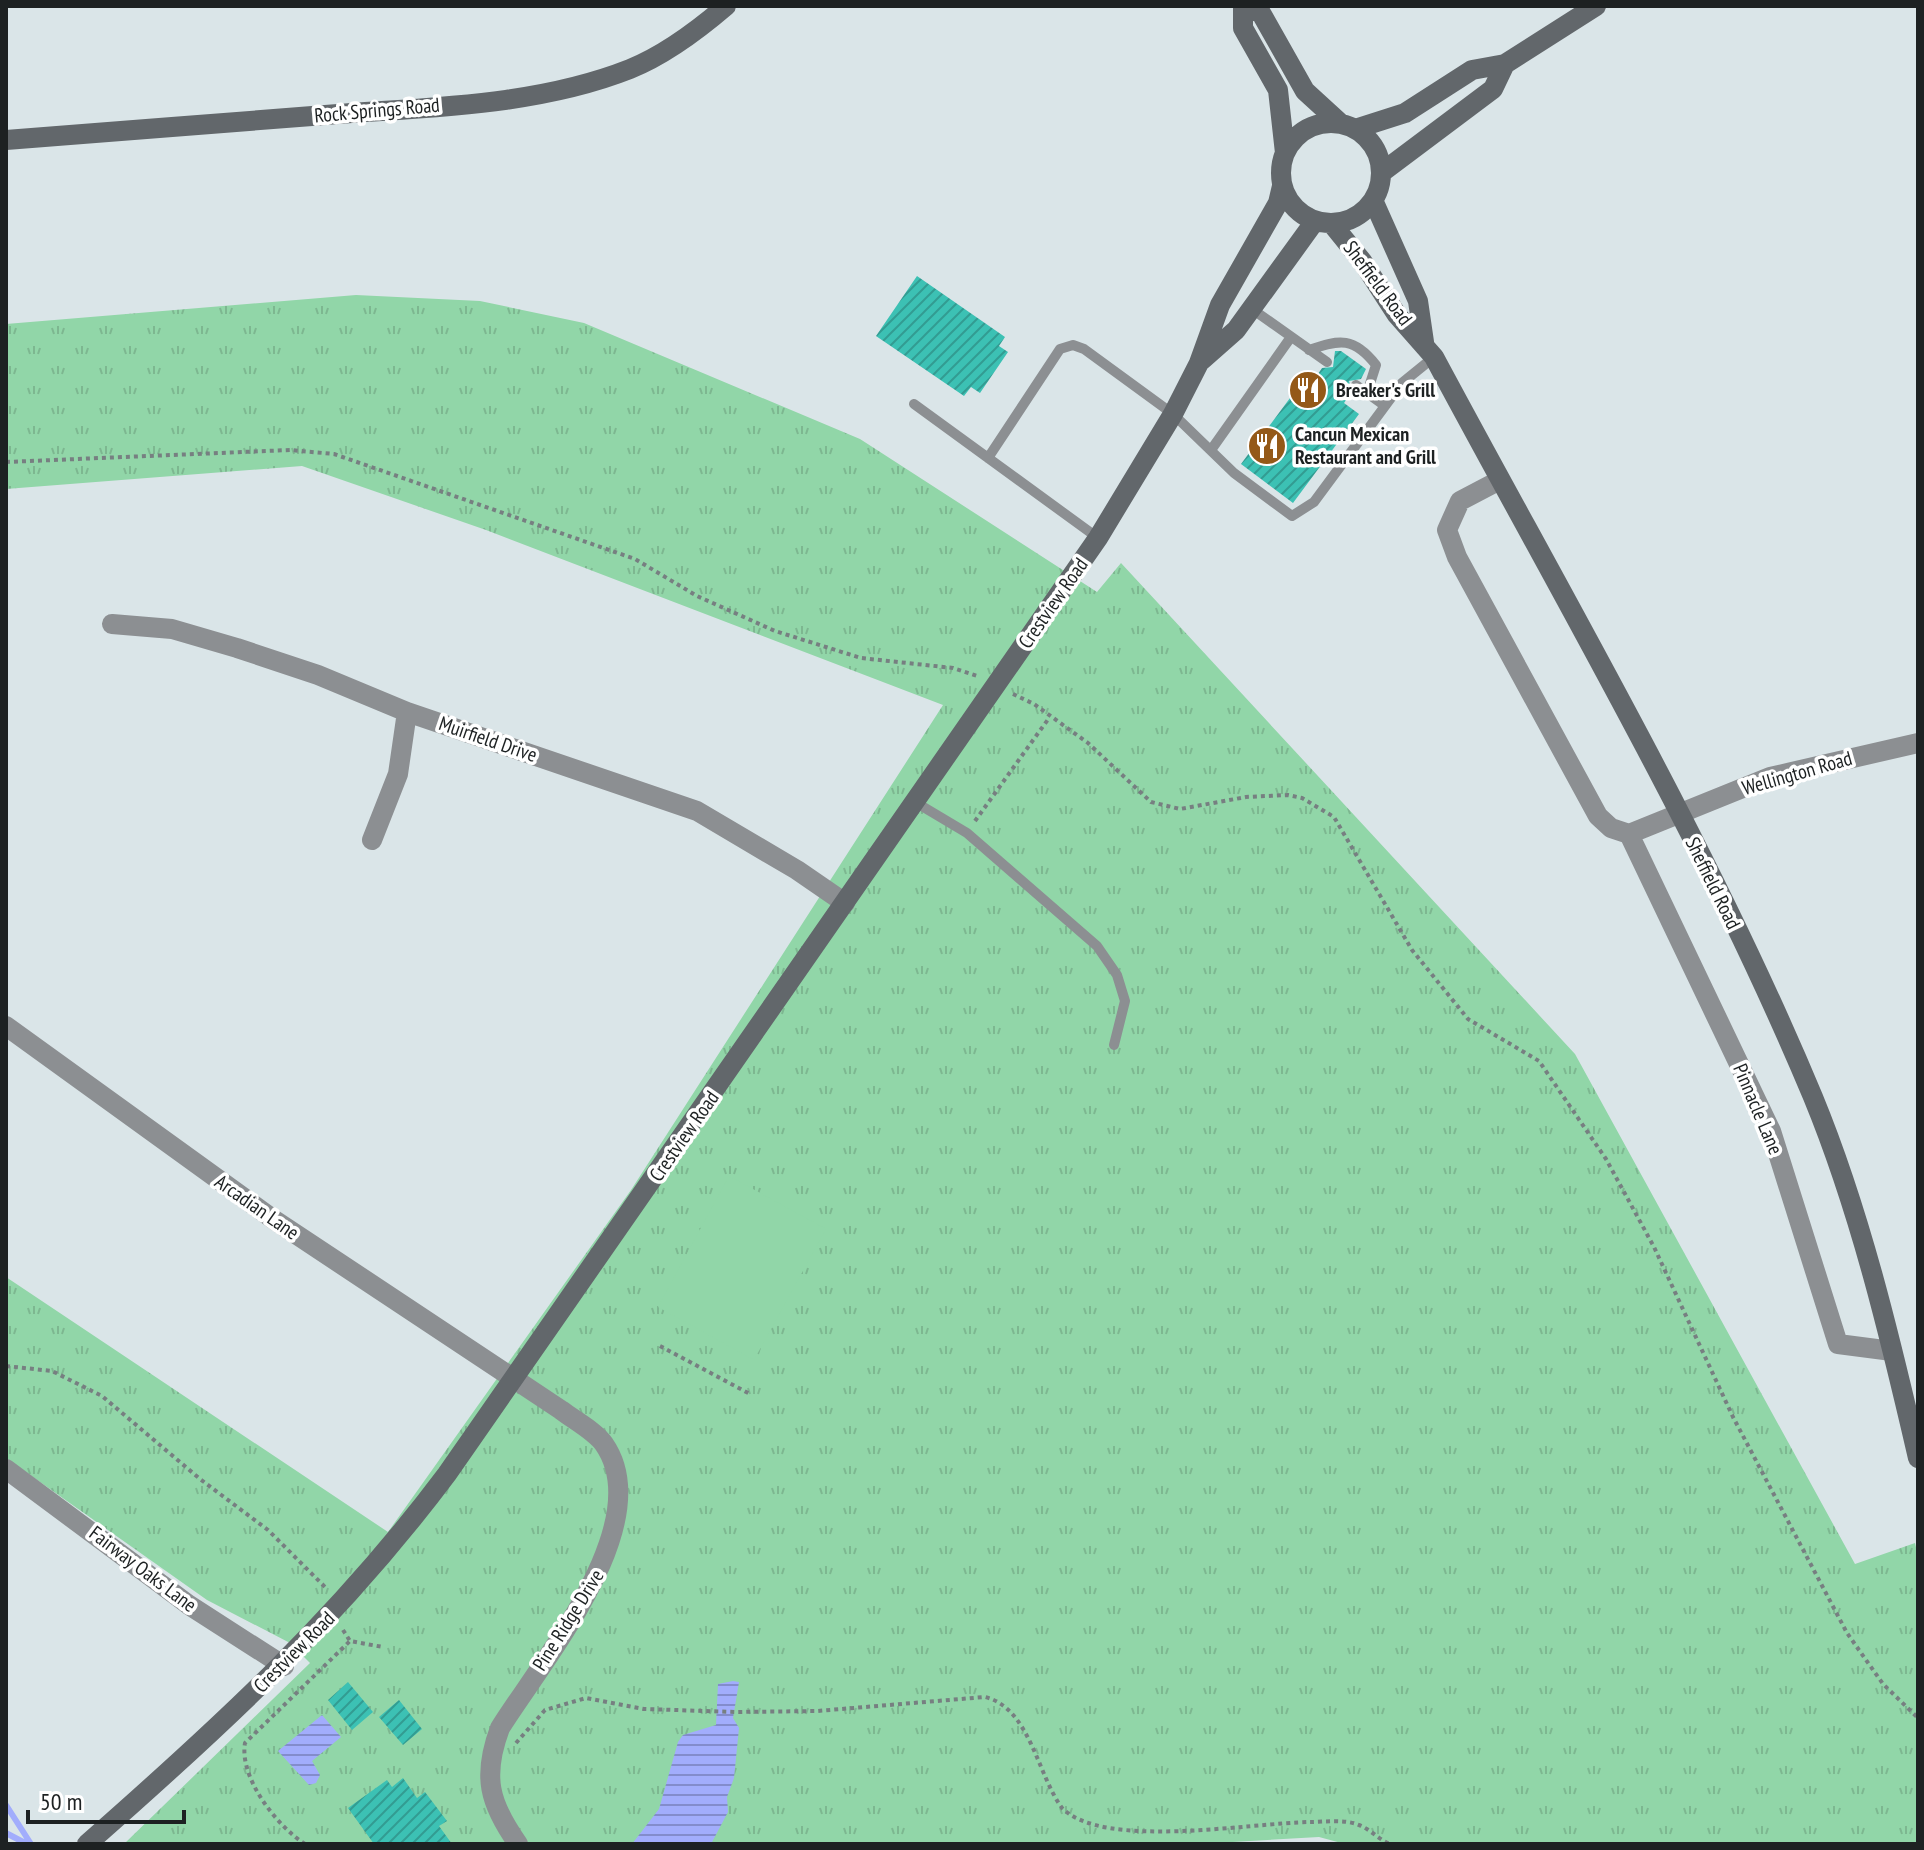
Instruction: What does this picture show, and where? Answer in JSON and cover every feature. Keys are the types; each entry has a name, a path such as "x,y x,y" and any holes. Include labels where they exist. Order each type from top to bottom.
{"street":[{"name":"Rock Springs Road","path":"6,140 413,108 552,91 633,68 699,30 726,6"},
{"path":"1285,153 1278,90 1243,28 1244,7 1261,13 1305,91 1348,126 1377,153 1381,173 1373,200 1362,213 1324,222 1289,201 1282,186 1281,169 1285,153 1294,139 1307,128 1323,123 1348,126 1405,113 1472,70 1505,64 1596,6"},
{"path":"1381,173 1493,89 1505,64"},
{"name":"Crestview Road","path":"87,1844 284,1666 337,1609 406,1528 514,1380 1098,538 1173,414 1199,363 1220,305 1278,203 1282,186"},
{"name":"Sheffield Road","path":"1373,200 1418,301 1429,349"},
{"name":"Crestview Road","path":"1199,363 1236,330 1324,222"},
{"name":"Sheffield Road","path":"1324,222 1362,261 1397,315 1429,349 1678,813 1765,987 1814,1099 1844,1183 1892,1351 1918,1458"},
{"path":"1500,480 1460,501 1447,530 1457,557 1598,816 1611,828 1629,834 1678,813"},
{"name":"Muirfield Drive","path":"112,624 172,629 237,648 318,675 407,712 697,811 784,862 845,903"},
{"path":"372,840 398,774 407,712"},
{"name":"Wellington Road","path":"1678,813 1770,777 1918,743"},
{"name":"Pinnacle Lane","path":"1629,834 1771,1131 1838,1344 1892,1351"},
{"name":"Arcadian Lane","path":"6,1026 273,1219 514,1380"},
{"name":"Pine Ridge Drive","path":"514,1380 604,1443 616,1472 618,1501 605,1561 500,1728 492,1747 490,1785 496,1806 518,1844"},
{"name":"Fairway Oaks Lane","path":"6,1469 189,1605 284,1666"}],"lane":[{"path":"1252,309 1327,362"},
{"path":"1211,450 1291,337"},
{"path":"1309,350 1336,340 1355,345 1376,365 1367,393"},
{"path":"988,458 1060,349 1073,345 1084,349 1173,414 1234,473 1292,516 1314,502 1429,349"},
{"path":"1356,385 1385,406"},
{"path":"914,404 1098,538"},
{"path":"915,802 967,833 1097,946 1117,975 1125,1001 1114,1045"}],"path":[{"path":"6,462 290,450 334,454 635,559 697,596 775,631 861,658 961,670 1034,704 1088,743 1151,802 1169,808 1288,795 1302,798 1334,817 1412,950 1468,1019 1539,1061 1606,1159 1654,1247 1733,1417 1847,1633 1883,1684 1918,1718"},
{"path":"967,833 994,790 1050,717"},
{"path":"660,1346 750,1394"},
{"path":"6,1366 52,1371 102,1396 200,1479 268,1530 334,1597 343,1633 350,1641 383,1647"},
{"path":"305,1844 291,1835 255,1785 245,1767 245,1743 350,1641"},
{"path":"492,1747 511,1748 545,1710 586,1698 633,1708 736,1712 817,1711 985,1697 1002,1703 1017,1720 1062,1808 1071,1818 1097,1830 1163,1833 1330,1822 1358,1824 1390,1844"}],"green space":[{"path":"356,295 480,301 584,323 860,439 1097,592 1121,563 1575,1054 1855,1564 1915,1543 1918,1556 1918,1844 1345,1844 1319,1837 1198,1844 124,1844 310,1663 290,1643 207,1600 6,1458 6,1277 388,1532 631,1190 943,705 486,530 302,466 6,489 6,324"},
{"path":"729,1176 826,1229 754,1360 658,1307"}],"water":[{"path":"739,1682 733,1718 739,1728 734,1778 727,1797 728,1812 711,1844 632,1844 659,1809 678,1742 683,1735 716,1725 718,1684"},
{"path":"322,1715 341,1737 312,1761 320,1775 316,1783 309,1785 278,1751"}],"building":[{"path":"917,276 1005,337 999,346 1008,352 980,393 971,387 964,396 876,336"},
{"path":"1335,351 1341,351 1366,369 1361,379 1349,381 1352,392 1344,403 1359,414 1293,503 1241,464 1307,375 1314,380 1322,368 1333,367"},
{"path":"348,1682 373,1712 352,1730 328,1700"},
{"path":"399,1700 422,1729 403,1745 379,1717"},
{"path":"403,1778 417,1798 425,1792 447,1821 439,1826 452,1844 374,1844 348,1808 387,1780 392,1787"}],"waterway":[{"path":"6,1805 31,1844"},
{"path":"6,1833 27,1844"}],"place":[{"name":"Breaker's Grill","path":"1308,390"},
{"name":"Cancun Mexican Restaurant and Grill","path":"1267,446"}]}
